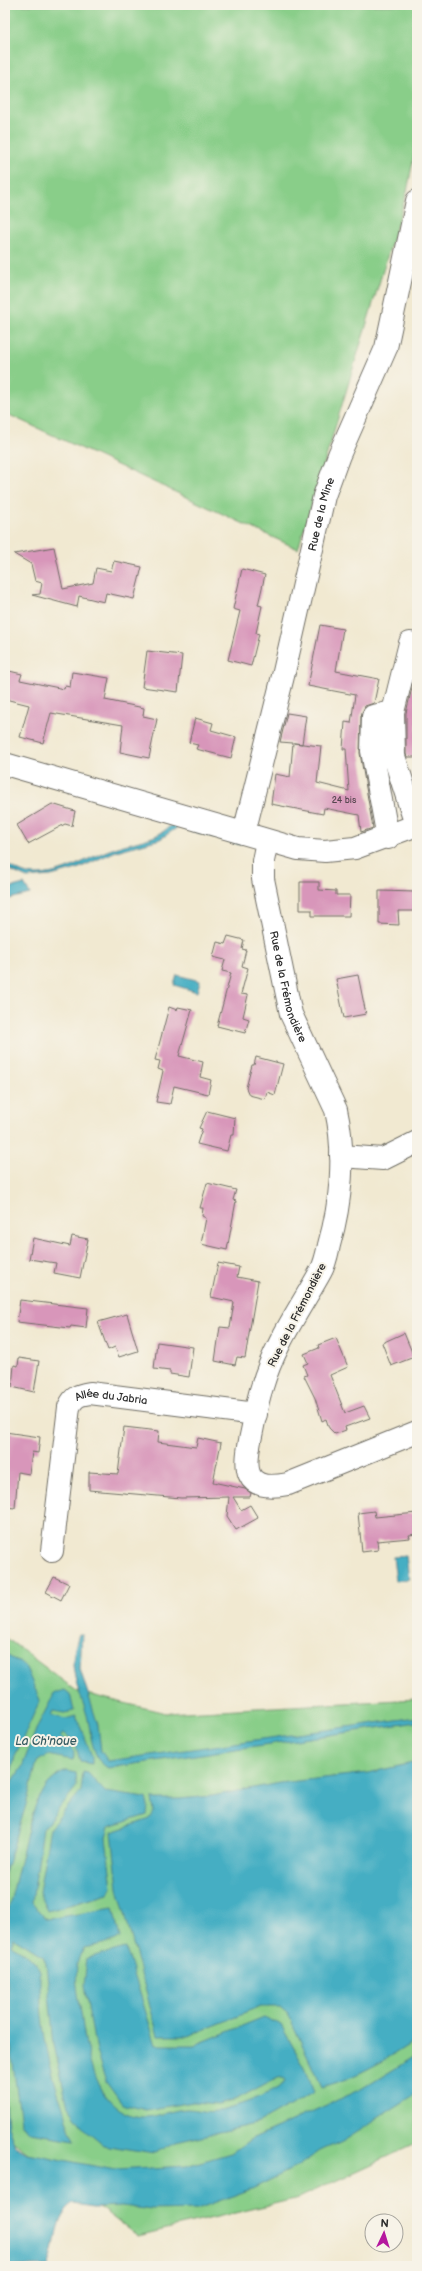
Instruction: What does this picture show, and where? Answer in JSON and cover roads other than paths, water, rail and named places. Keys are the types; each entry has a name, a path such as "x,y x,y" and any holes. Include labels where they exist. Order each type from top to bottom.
{"street":[{"name":"Rue de la Mine","path":"244,834 284,672 324,496 339,455 386,348 417,201"},
{"path":"5,764 244,834 265,849 325,851 355,848 388,838 417,825 394,756 392,712 410,644"},
{"path":"388,838 372,751 373,716 392,712"},
{"name":"Rue de la Frémondière","path":"265,849 263,879 291,1014 336,1110 340,1126 341,1156 340,1187 335,1219 322,1269 278,1348 262,1387 247,1454 247,1470 252,1480 262,1486 288,1484 417,1432"},
{"path":"341,1156 383,1159 417,1142"},
{"name":"Allée du Jabria","path":"52,1551 69,1407 76,1397 90,1393 256,1414"}],"water":[{"path":"173,823 242,843 241,845 178,827 160,839 116,851 77,869 51,876 27,878 5,868 5,864 30,875 55,872 123,845 153,837 167,829"},
{"path":"24,884 30,894 5,900 5,889"},
{"path":"177,975 200,981 197,992 174,985"},
{"path":"406,1556 409,1579 396,1581 393,1557"},
{"path":"79,1634 82,1634 80,1669 98,1725 101,1751 108,1761 417,1717 417,1722 108,1768 97,1757 94,1750 88,1719 75,1676 73,1664"},
{"path":"5,1654 25,1666 40,1700 15,1756 11,1774 5,1779"},
{"name":"La Ch'noue","path":"65,1690 70,1694 74,1711 64,1713 53,1711 51,1715 65,1719 76,1716 92,1756 92,1764 80,1762 75,1742 64,1733 60,1736 69,1743 73,1749 73,1760 47,1755 37,1762 26,1805 5,1873 5,1793 22,1767 37,1727 53,1696 53,1693"},
{"path":"417,1762 417,2039 395,2054 371,2067 347,2079 322,2087 288,2014 280,2007 261,2007 188,2036 158,2036 118,1888 112,1832 150,1819 154,1812 152,1799 180,1799 212,1796 279,1783 368,1773"},
{"path":"66,1771 76,1773 77,1786 43,1829 32,1902 44,1917 48,1919 113,1908 120,1938 111,1942 84,1948 80,1955 76,1979 86,2044 95,2077 102,2092 112,2104 125,2113 147,2117 186,2109 208,2112 224,2109 262,2096 280,2087 286,2082 285,2079 278,2077 237,2099 218,2104 193,2102 146,2110 122,2104 106,2082 96,2051 84,1986 87,1958 126,1948 156,2045 195,2045 264,2017 281,2025 306,2070 314,2092 259,2123 176,2142 155,2153 103,2145 85,2130 68,2107 54,2045 46,1964 43,1956 14,1938 11,1945 32,1959 40,1972 42,2016 49,2058 60,2099 75,2140 30,2133 21,2123 10,2041 6,1968 8,1911 28,1829 36,1804 47,1785 58,1775"},
{"path":"83,1772 88,1773 105,1792 146,1798 148,1806 147,1815 109,1827 106,1838 112,1888 108,1894 48,1911 39,1892 50,1828 81,1791"},
{"path":"417,2055 417,2092 414,2095 342,2141 320,2151 298,2166 254,2188 197,2209 151,2210 123,2206 94,2207 74,2204 67,2210 59,2224 48,2266 5,2266 5,2092 8,2126 15,2146 27,2153 115,2170 186,2166 231,2153 251,2139 362,2089"}]}
